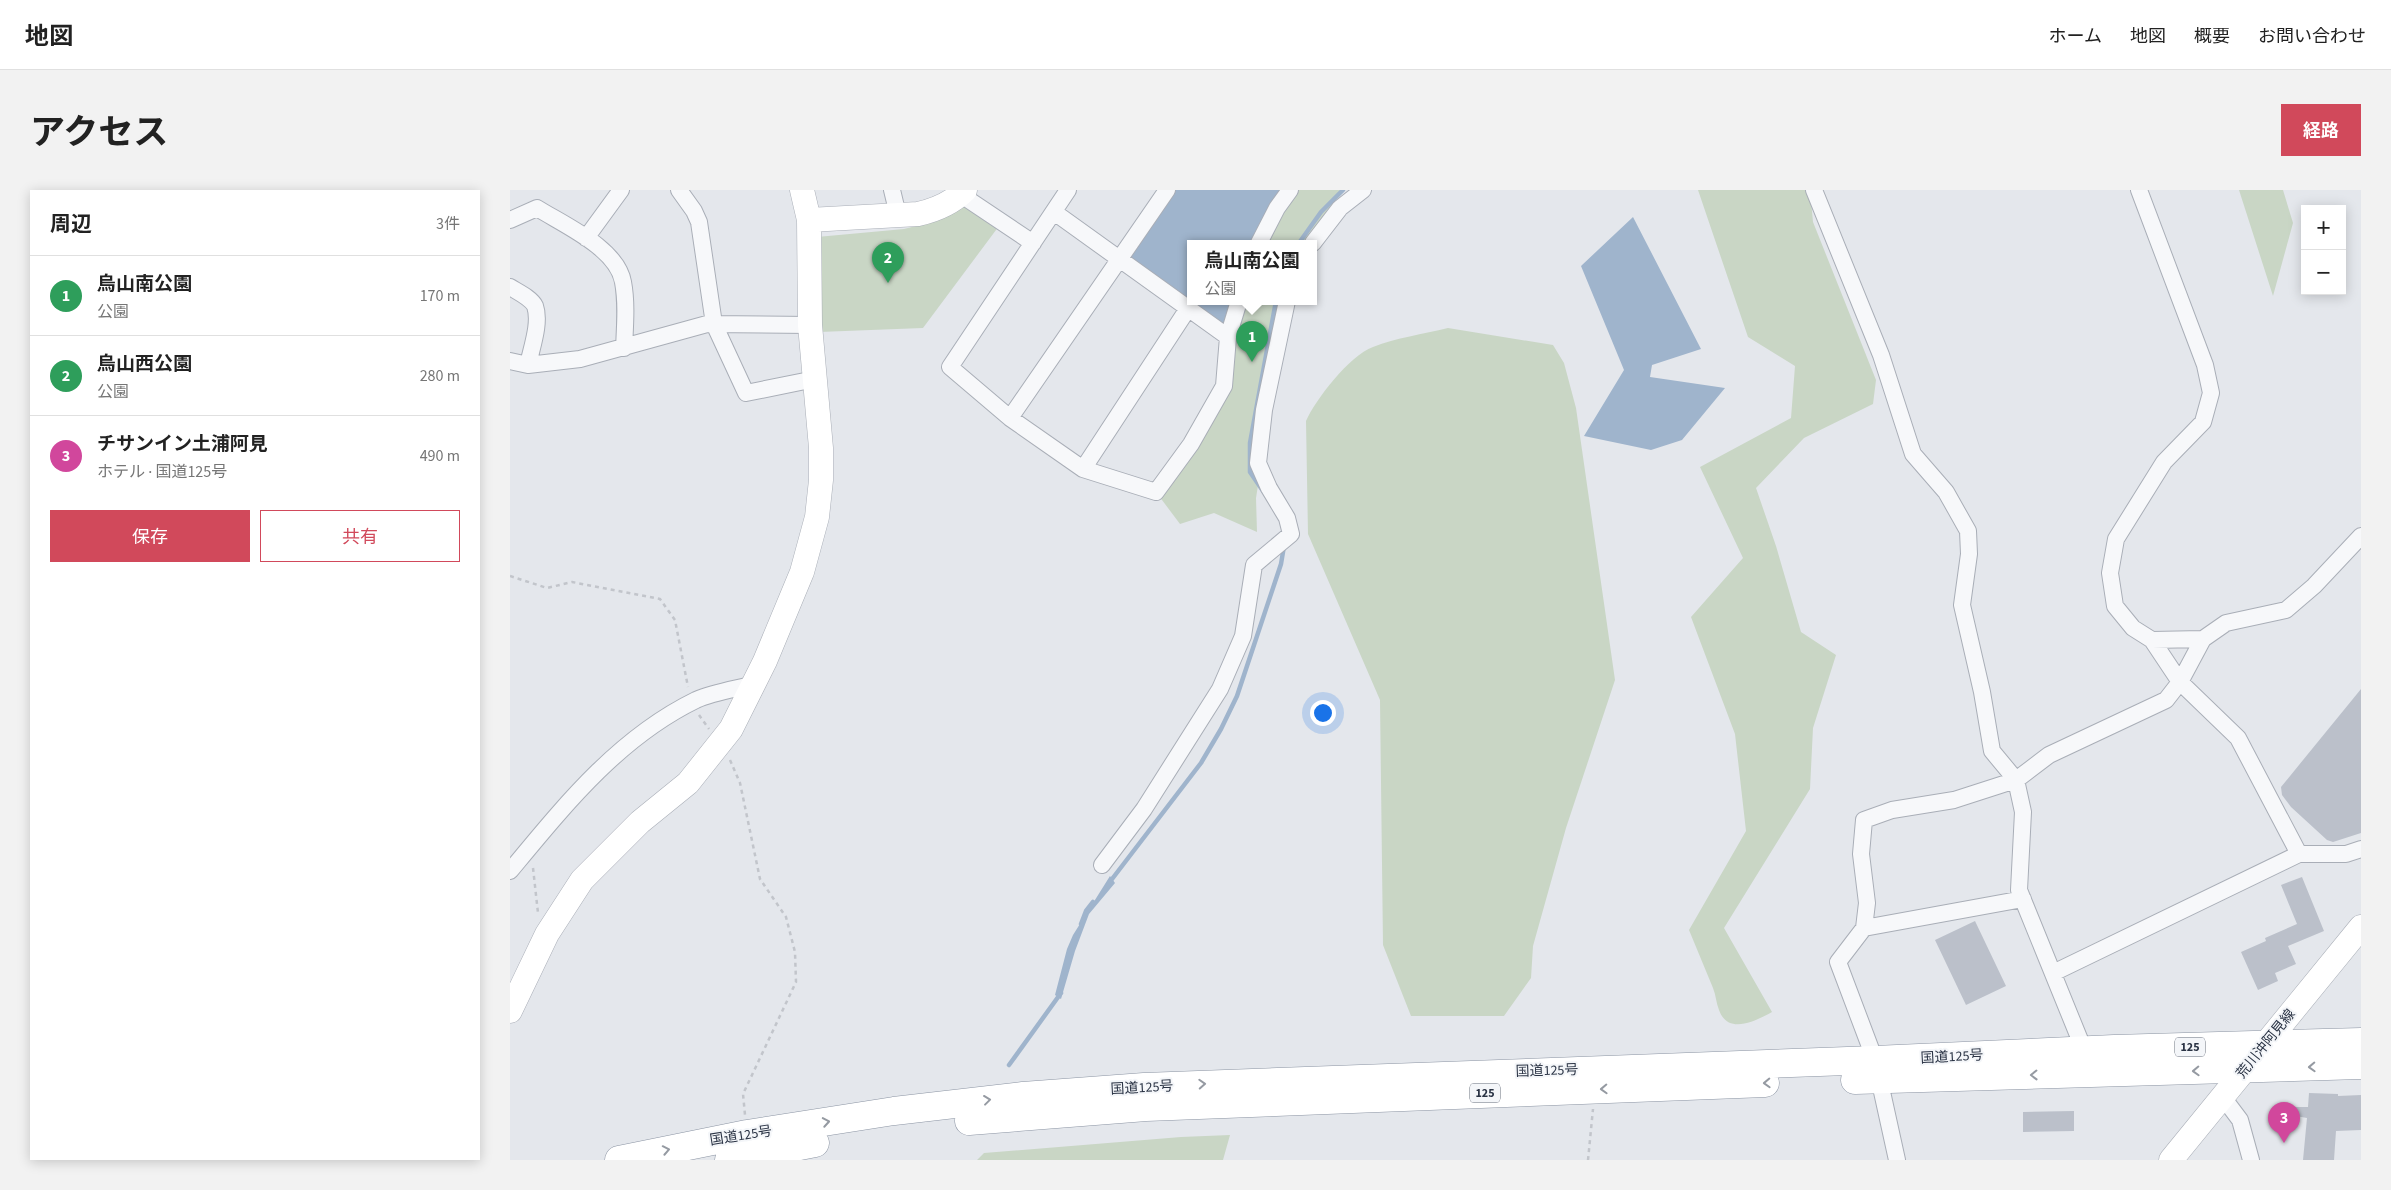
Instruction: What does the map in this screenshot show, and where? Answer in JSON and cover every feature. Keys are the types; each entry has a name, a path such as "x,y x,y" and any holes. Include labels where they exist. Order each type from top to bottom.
{"highway":[{"name":"国道125号","path":"619,1160 745,1152 892,1129 1146,1106 1593,1090 1876,1070 2084,1050 2361,1042"},
{"name":"国道125号","path":"745,1152 894,1111 1023,1096 1144,1087 1876,1070 2245,1069 2361,1065"}],"street":[{"path":"586,238 621,190"},
{"path":"679,190 694,211 699,222 714,324 746,393 815,379"},
{"path":"510,1011 547,934 582,880 634,828 688,783 732,729 755,684 802,572 817,517 821,480 810,325 809,220 802,190"},
{"path":"892,190 898,215"},
{"path":"1068,190 950,367 1010,418 1083,469 1156,492 1190,444 1224,386 1228,337 1238,305"},
{"path":"1010,418 1167,190"},
{"path":"1261,240 1277,208 1290,190"},
{"path":"1315,240 1340,208 1363,190"},
{"path":"1814,190 1881,354 1913,454 1946,492 1968,531 1968,554 1962,605 1982,692 1992,752 2016,780 2023,812 2019,890 2084,1050"},
{"path":"2139,190 2205,365 2211,393 2202,422 2164,462 2116,538 2110,573 2115,606 2133,628 2152,640 2180,682 2238,738 2299,854"},
{"path":"809,220 933,211 962,192 1033,243"},
{"path":"510,220 537,208 602,247 623,280 626,308 624,348"},
{"path":"1054,212 1189,307 1228,337"},
{"path":"510,287 529,299 535,306 536,324 528,365"},
{"path":"1102,864 1144,809 1220,689 1243,636 1254,566 1291,534 1287,518 1269,488 1258,463 1264,410 1286,305"},
{"path":"1083,469 1189,307"},
{"path":"510,362 528,365 580,359 707,324 810,325"},
{"path":"1896,1160 1876,1070 1838,962 1864,928 1867,903 1861,854 1864,820 1892,810 1954,800 2016,780 2049,755 2166,700 2180,682 2203,639 2226,623 2286,610 2314,586 2361,536"},
{"path":"2152,640 2203,639"},
{"path":"510,871 562,808 613,756 668,716 691,703 755,684"},
{"path":"2053,973 2299,854 2346,854 2361,849"},
{"path":"1864,928 2023,899"},
{"name":"荒川沖阿見線","path":"2171,1160 2361,927"},
{"path":"2222,1096 2240,1120 2250,1160"}],"path":[{"path":"510,576 547,588 572,582 660,599 675,620 691,703 720,744 740,783 760,879 786,917 795,952 796,982 743,1094 745,1152"},
{"path":"530,847 540,926 547,934"},
{"path":"1588,1160 1594,1102 1593,1090"}],"green space":[{"path":"1290,190 1340,190 1315,240 1261,240"},
{"path":"1698,190 1810,190 1813,222 1876,380 1873,404 1804,438 1756,488 1776,546 1801,632 1836,655 1813,728 1810,789 1724,928 1772,1012 1743,1024 1729,1022 1723,1018 1689,930 1746,831 1735,734 1691,617 1743,558 1700,467 1791,418 1795,366 1748,337"},
{"path":"2239,190 2283,190 2293,223 2273,296"},
{"path":"964,203 999,226 923,328 819,332 817,237 904,229 939,220"},
{"path":"1238,305 1286,305 1256,498 1257,532 1214,513 1180,524 1156,492 1224,386"},
{"path":"1448,328 1553,345 1564,363 1576,408 1615,680 1566,828 1533,946 1531,978 1504,1016 1411,1016 1383,945 1380,700 1308,534 1306,421 1317,401 1334,379 1364,352 1391,341"},
{"path":"1230,1135 1223,1160 977,1160 984,1153 1181,1137"}],"water":[{"path":"1170,190 1294,190 1257,240 1187,240 1187,302 1123,257"},
{"path":"1633,217 1701,349 1652,365 1650,377 1725,388 1682,440 1651,450 1584,436 1624,370 1581,266"},
{"path":"1192,305 1235,305 1232,333"},
{"path":"1110,876 1115,883 1089,914 1075,951 1061,999 1055,995 1067,949 1073,935"}],"building":[{"path":"2361,689 2361,833 2333,842 2327,840 2291,807 2282,795 2281,787"},
{"path":"2302,877 2324,931 2288,946 2296,964 2275,973 2278,981 2258,990 2241,952 2266,941 2265,938 2297,924 2281,885"},
{"path":"1975,921 2006,986 1966,1005 1935,940"},
{"path":"2309,1093 2338,1094 2338,1096 2361,1095 2361,1130 2336,1131 2334,1160 2303,1160 2307,1118 2284,1114 2285,1107 2308,1107"},
{"path":"2074,1111 2074,1131 2023,1132 2023,1112"}],"waterway":[{"path":"1301,240 1321,212 1343,190"},
{"path":"1263,491 1250,472 1250,443 1275,305"},
{"path":"1109,883 1201,763 1221,729 1237,696 1281,564 1284,546"},
{"path":"1081,924 1086,911 1093,902"},
{"path":"1009,1065 1061,993"}],"place":[{"name":"烏山西公園","path":"888,283"},
{"name":"烏山南公園","path":"1252,362"},
{"name":"チサンイン土浦阿見","path":"2284,1143"}]}
